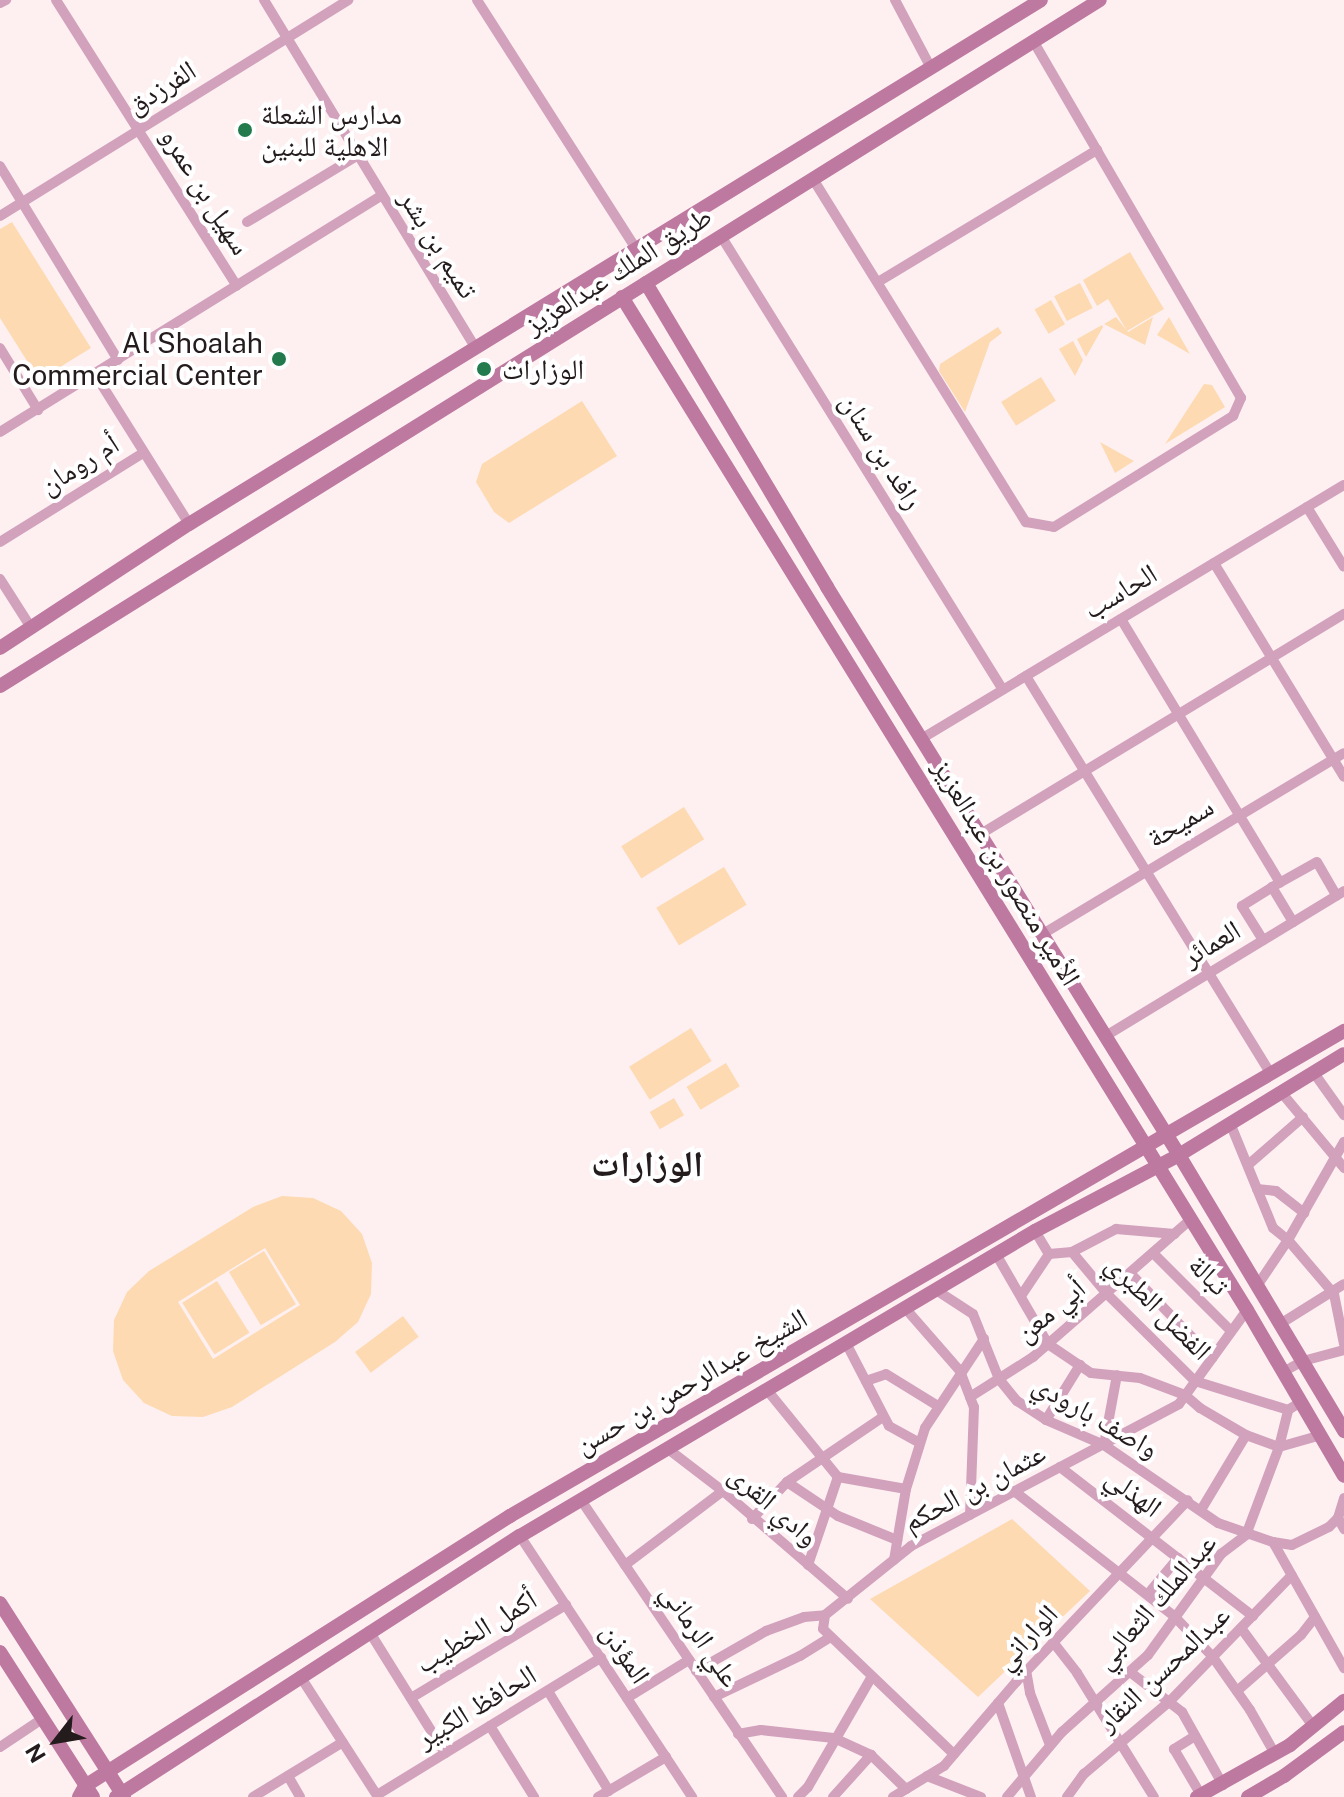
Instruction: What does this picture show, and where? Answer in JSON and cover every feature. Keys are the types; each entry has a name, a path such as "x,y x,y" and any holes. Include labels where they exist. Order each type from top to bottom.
{"street":[{"path":"0,3 6,0"},
{"name":"سهيل بن عمرو","path":"56,0 237,286"},
{"name":"تميم بن بشر","path":"264,0 476,348"},
{"name":"الفرزدق","path":"0,216 348,0"},
{"path":"477,0 637,250"},
{"path":"895,0 930,66"},
{"name":"طريق الملك عبدالعزيز","path":"0,648 189,524 1041,0"},
{"name":"طريق الملك عبدالعزيز","path":"0,686 1100,0"},
{"path":"813,179 1026,522 1054,527 1233,416 1241,398 1033,41"},
{"path":"878,282 1097,150"},
{"path":"247,222 357,156"},
{"path":"0,166 118,360"},
{"path":"0,432 381,196"},
{"name":"رافد بن سنان","path":"721,236 1003,690"},
{"name":"الأمير منصور بن عبدالعزيز","path":"646,283 979,835 1342,1423"},
{"name":"الأمير منصور بن عبدالعزيز","path":"622,297 1247,1310 1344,1476"},
{"path":"653,347 675,333"},
{"path":"0,348 38,410"},
{"path":"95,374 189,524"},
{"name":"أم رومان","path":"0,542 143,453"},
{"name":"الحاسب","path":"921,739 1344,485"},
{"path":"1307,507 1344,567"},
{"path":"1214,563 1344,777"},
{"path":"0,579 32,629"},
{"path":"979,835 1083,769 1344,614"},
{"path":"1121,619 1239,815 1293,922"},
{"path":"1026,676 1271,1075"},
{"name":"سميحة","path":"1041,935 1344,753"},
{"path":"1263,940 1242,906 1276,885 1317,862 1342,893"},
{"name":"العمائر","path":"1104,1037 1342,893"},
{"name":"الشيخ عبدالرحمن بن حسن","path":"86,1793 108,1772 510,1516 1344,1031"},
{"name":"الشيخ عبدالرحمن بن حسن","path":"120,1795 520,1536 1035,1231 1179,1155 1344,1054"},
{"path":"1314,1073 1344,1115"},
{"path":"1281,1092 1340,1163"},
{"path":"1248,1165 1303,1117"},
{"path":"1230,1123 1273,1228 1288,1240 1331,1289 1344,1347 1303,1361 1283,1372"},
{"path":"1257,1286 1340,1163 1344,1142"},
{"path":"1257,1189 1276,1191 1304,1213"},
{"name":"أبي معن","path":"970,1397 1048,1344 1190,1220"},
{"path":"1072,1252 1116,1229 1175,1234"},
{"path":"1021,1296 1049,1254 1035,1231"},
{"name":"الفضل الطبري","path":"1049,1254 1072,1252 1107,1294 1195,1381 1288,1410"},
{"name":"تبالة","path":"1153,1253 1231,1331"},
{"path":"996,1254 1048,1344 1091,1373 1140,1378 1185,1395 1200,1408 1246,1435 1279,1447 1321,1435"},
{"path":"1131,1274 1212,1358"},
{"path":"1280,1324 1331,1289 1344,1284"},
{"name":"واصف بارودي","path":"936,1290 973,1314 999,1379 1017,1401 1046,1420 1104,1445 1218,1523 1246,1535 1292,1545 1329,1527 1338,1518"},
{"path":"905,1308 960,1371 974,1407 970,1515"},
{"name":"عثمان بن الحكم","path":"696,1671 766,1631 804,1617 825,1615 911,1546 1179,1404 1247,1310"},
{"path":"894,1560 906,1489 920,1443 938,1406 984,1339"},
{"path":"846,1343 889,1426 920,1443"},
{"path":"1046,1420 1080,1365"},
{"path":"866,1381 886,1374 938,1406"},
{"path":"1104,1445 1117,1375"},
{"path":"767,1390 838,1477 906,1489"},
{"path":"1288,1410 1301,1402"},
{"name":"عبدالملك الثعالبي","path":"1007,1797 1050,1745 1148,1655 1221,1554 1246,1535 1279,1447 1288,1410"},
{"path":"752,1519 787,1482 883,1417"},
{"path":"1201,1510 1246,1435"},
{"name":"وادي القرى","path":"668,1449 723,1491 848,1599"},
{"name":"الهذلي","path":"1060,1467 1253,1616"},
{"path":"808,1565 838,1477"},
{"path":"787,1482 827,1509 897,1540"},
{"path":"625,1565 723,1491"},
{"path":"1014,1491 1120,1570 1174,1616 1212,1656 1275,1754"},
{"path":"1344,1498 1338,1518 1344,1529"},
{"name":"علي الرماني","path":"581,1500 782,1797"},
{"name":"الواراني","path":"893,1797 927,1776 954,1754 1026,1670 1188,1500"},
{"name":"المؤذن","path":"520,1536 692,1797"},
{"path":"1273,1542 1344,1668"},
{"path":"1148,1594 1178,1558"},
{"name":"عبدالمحسن النقار","path":"1067,1797 1084,1774 1170,1701 1292,1575"},
{"path":"414,1577 427,1595"},
{"path":"0,1603 120,1795"},
{"name":"أكمل الخطيب","path":"411,1698 566,1605"},
{"path":"825,1615 823,1629 954,1754"},
{"path":"1237,1691 1301,1635 1315,1617"},
{"path":"1241,1628 1313,1726"},
{"path":"369,1631 445,1753"},
{"path":"714,1697 800,1656 831,1637"},
{"path":"1053,1642 1154,1797"},
{"path":"0,1652 86,1793"},
{"name":"الحافظ الكبير","path":"377,1796 601,1658"},
{"path":"627,1698 689,1660"},
{"path":"1026,1670 1030,1693 1050,1745"},
{"path":"1130,1672 1182,1712 1223,1785"},
{"path":"300,1676 377,1796"},
{"path":"798,1797 808,1787 871,1678"},
{"path":"548,1691 609,1791"},
{"path":"1195,1736 1174,1749 1199,1796 1275,1754 1344,1701"},
{"path":"998,1703 1031,1797"},
{"path":"0,1747 42,1719"},
{"path":"490,1726 534,1797"},
{"path":"738,1734 761,1730 834,1738 871,1755 906,1789"},
{"path":"1252,1796 1344,1732"},
{"path":"253,1797 343,1742"},
{"path":"833,1797 871,1755"},
{"path":"598,1797 666,1757"},
{"path":"288,1776 300,1797"},
{"path":"927,1776 960,1793 981,1797"}],"shaded area":[{"path":"12,222 91,348 39,380 0,318 0,229"},
{"path":"1130,252 1164,309 1127,331 1108,299 1097,306 1083,280"},
{"path":"1080,283 1093,308 1067,321 1054,296"},
{"path":"1051,300 1065,324 1049,334 1035,310"},
{"path":"1116,317 1128,332 1153,317 1145,345 1104,324"},
{"path":"1169,317 1190,354 1157,335"},
{"path":"998,327 1002,333 990,342 965,412 939,371 940,364"},
{"path":"1103,327 1086,357 1077,339"},
{"path":"1073,341 1083,360 1075,376 1059,349"},
{"path":"1041,377 1056,401 1016,426 1001,402"},
{"path":"1204,384 1212,385 1225,407 1165,444"},
{"path":"582,401 617,456 509,523 494,512 476,482 482,464"},
{"path":"1100,442 1134,461 1115,473"},
{"path":"684,807 704,839 641,878 621,846"},
{"path":"724,867 747,905 679,945 656,908"},
{"path":"691,1028 712,1061 650,1100 629,1067"},
{"path":"726,1063 740,1086 700,1110 687,1087"},
{"path":"674,1098 684,1115 660,1129 650,1112"},
{"path":"282,1196 313,1198 341,1211 362,1234 372,1263 371,1294 358,1322 335,1342 232,1407 203,1417 172,1416 144,1403 123,1380 113,1351 114,1320 127,1292 149,1271 253,1207","holes":["265,1248 300,1305 213,1359 178,1302"]},
{"path":"264,1251 296,1304 261,1325 229,1272"},
{"path":"217,1281 249,1333 215,1354 182,1303"},
{"path":"403,1316 419,1337 371,1373 355,1352"},
{"path":"1012,1519 1090,1591 978,1697 870,1599"}],"place":[{"name":"مدارس الشعلة الاهلية للبنين","path":"245,130"},
{"name":"Al Shoalah Commercial Center","path":"279,359"},
{"name":"الوزارات","path":"484,369"}],"district":[{"name":"الوزارات","path":"647,1164"}]}
